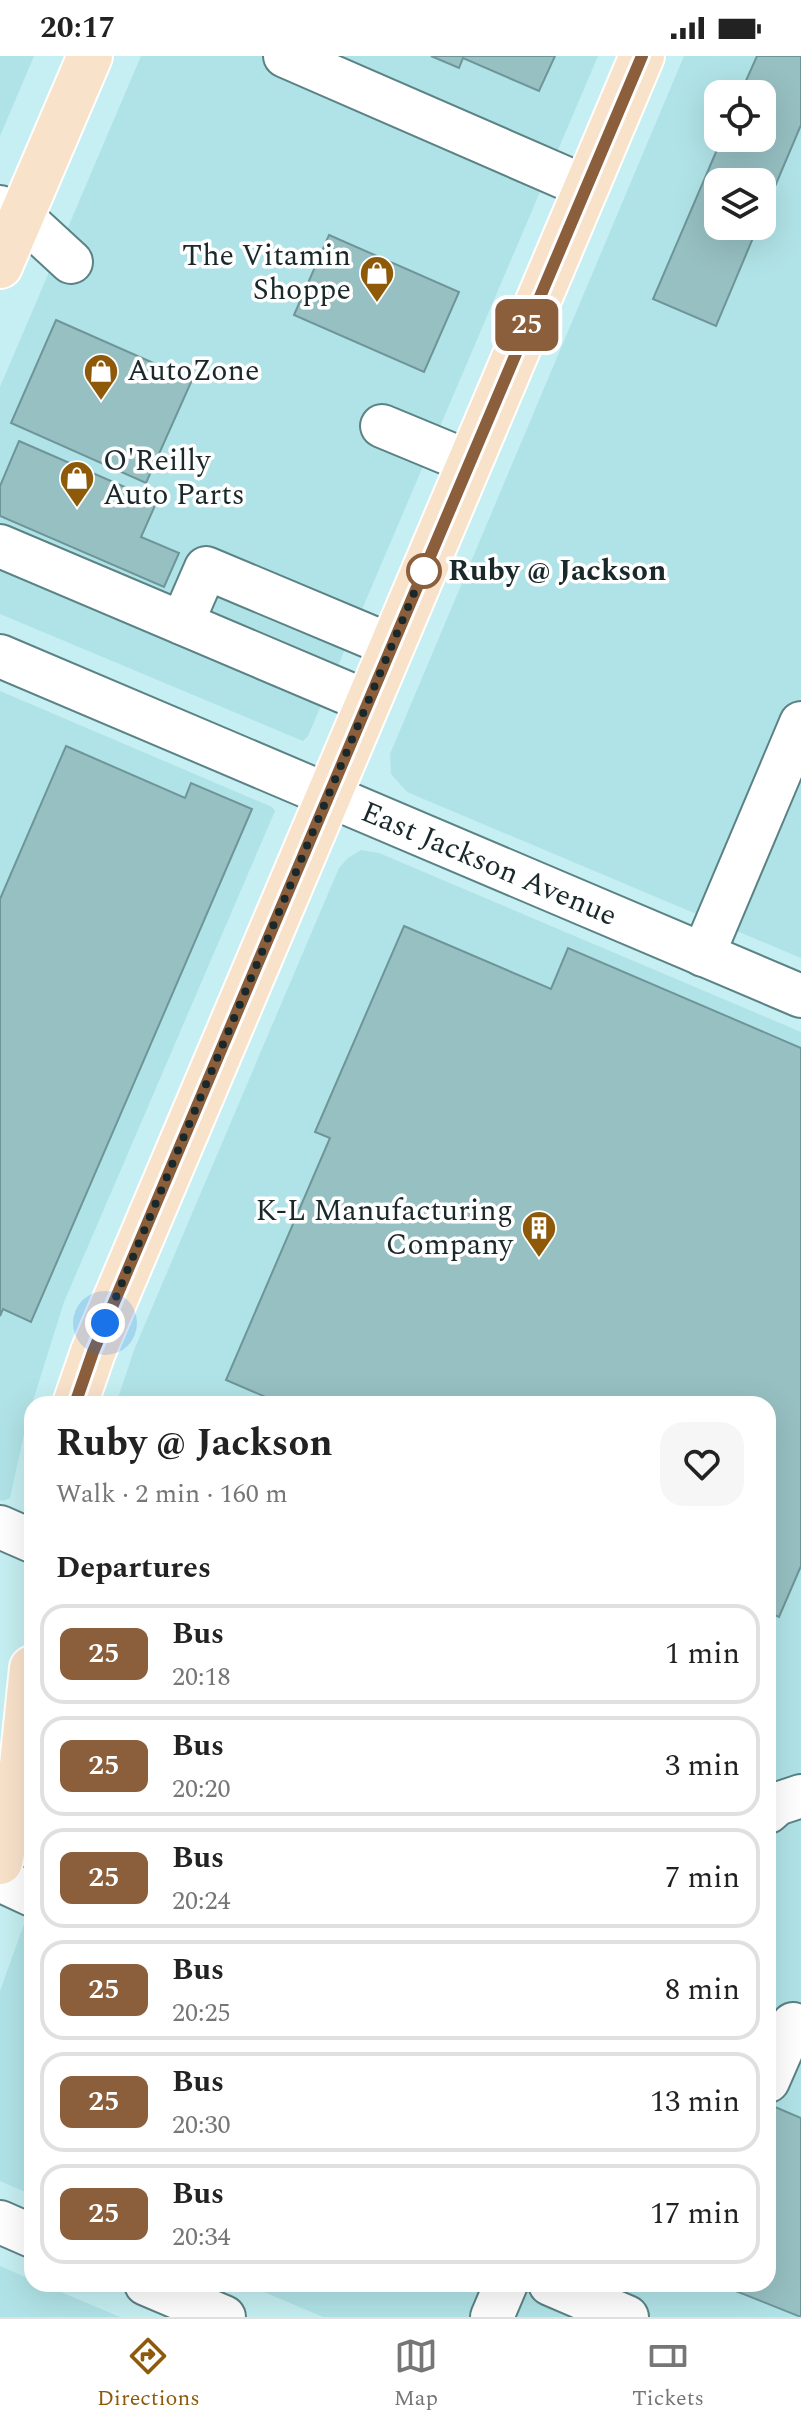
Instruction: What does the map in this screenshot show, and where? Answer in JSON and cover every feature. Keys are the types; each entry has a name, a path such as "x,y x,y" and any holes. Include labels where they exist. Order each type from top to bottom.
{"main road":[{"path":"0,266 11,212 90,56"},
{"path":"78,1396 93,1352 642,56"},
{"path":"0,1862 24,1746"}],"street":[{"path":"285,56 586,187"},
{"path":"11,212 71,262"},
{"path":"382,426 469,462"},
{"path":"0,546 368,702"},
{"path":"182,623 206,568 392,646"},
{"name":"East Jackson Avenue","path":"0,656 801,996"},
{"path":"703,955 801,723"},
{"path":"0,1527 24,1538"},
{"path":"776,1805 801,1796"},
{"path":"0,1880 24,1891"},
{"path":"776,2063 793,2024 801,2027"},
{"path":"0,2222 24,2232"},
{"path":"165,2292 224,2317"},
{"path":"492,2317 503,2292"},
{"path":"569,2292 627,2317"}],"shaded area":[{"path":"0,56 34,56 0,136"},
{"path":"141,56 598,56 308,736 303,741 0,614 0,387"},
{"path":"684,56 801,56 801,958 407,792 391,774 390,754"},
{"path":"0,691 272,807 275,811 64,1302 35,1396 24,1396 24,1434 10,1498 0,1500"},
{"name":"K-L Manufacturing Company","path":"361,850 379,853 801,1032 801,2317 323,2317 264,2292 776,2292 776,1396 119,1396 134,1350 339,868"},
{"path":"24,1924 24,2192 0,2181 0,1991"},
{"path":"0,2266 24,2276 24,2292 61,2292 120,2317 0,2317"}],"building":[{"path":"431,56 555,56 539,91 463,58 459,68"},
{"path":"757,56 801,56 801,125 776,184 776,168 709,168 716,152 776,152 776,80 746,80"},
{"path":"704,180 704,240 752,240 716,326 653,299"},
{"name":"The Vitamin Shoppe","path":"329,235 459,292 424,372 294,315"},
{"name":"AutoZone","path":"56,320 192,380 146,483 11,423"},
{"name":"O'Reilly Auto Parts","path":"19,441 157,501 141,537 179,553 164,587 0,516 0,486"},
{"path":"66,746 185,798 191,783 252,809 31,1322 3,1309 0,1316 0,899"},
{"name":"K-L Manufacturing Company","path":"404,926 551,989 568,948 801,1048 801,1566 779,1617 776,1616 776,1396 263,1396 226,1380 330,1138 315,1132"},
{"path":"776,2107 801,2118 801,2317 738,2292 776,2292"}],"bus line":[{"name":"25","path":"78,1396 93,1352 642,56"}],"place":[{"name":"The Vitamin Shoppe","path":"377,304"},
{"name":"AutoZone","path":"101,402"},
{"name":"O'Reilly Auto Parts","path":"77,509"},
{"name":"Ruby @ Jackson","path":"424,571"},
{"name":"K-L Manufacturing Company","path":"539,1259"}],"route":[{"path":"105,1323 425,567 424,571"}]}
